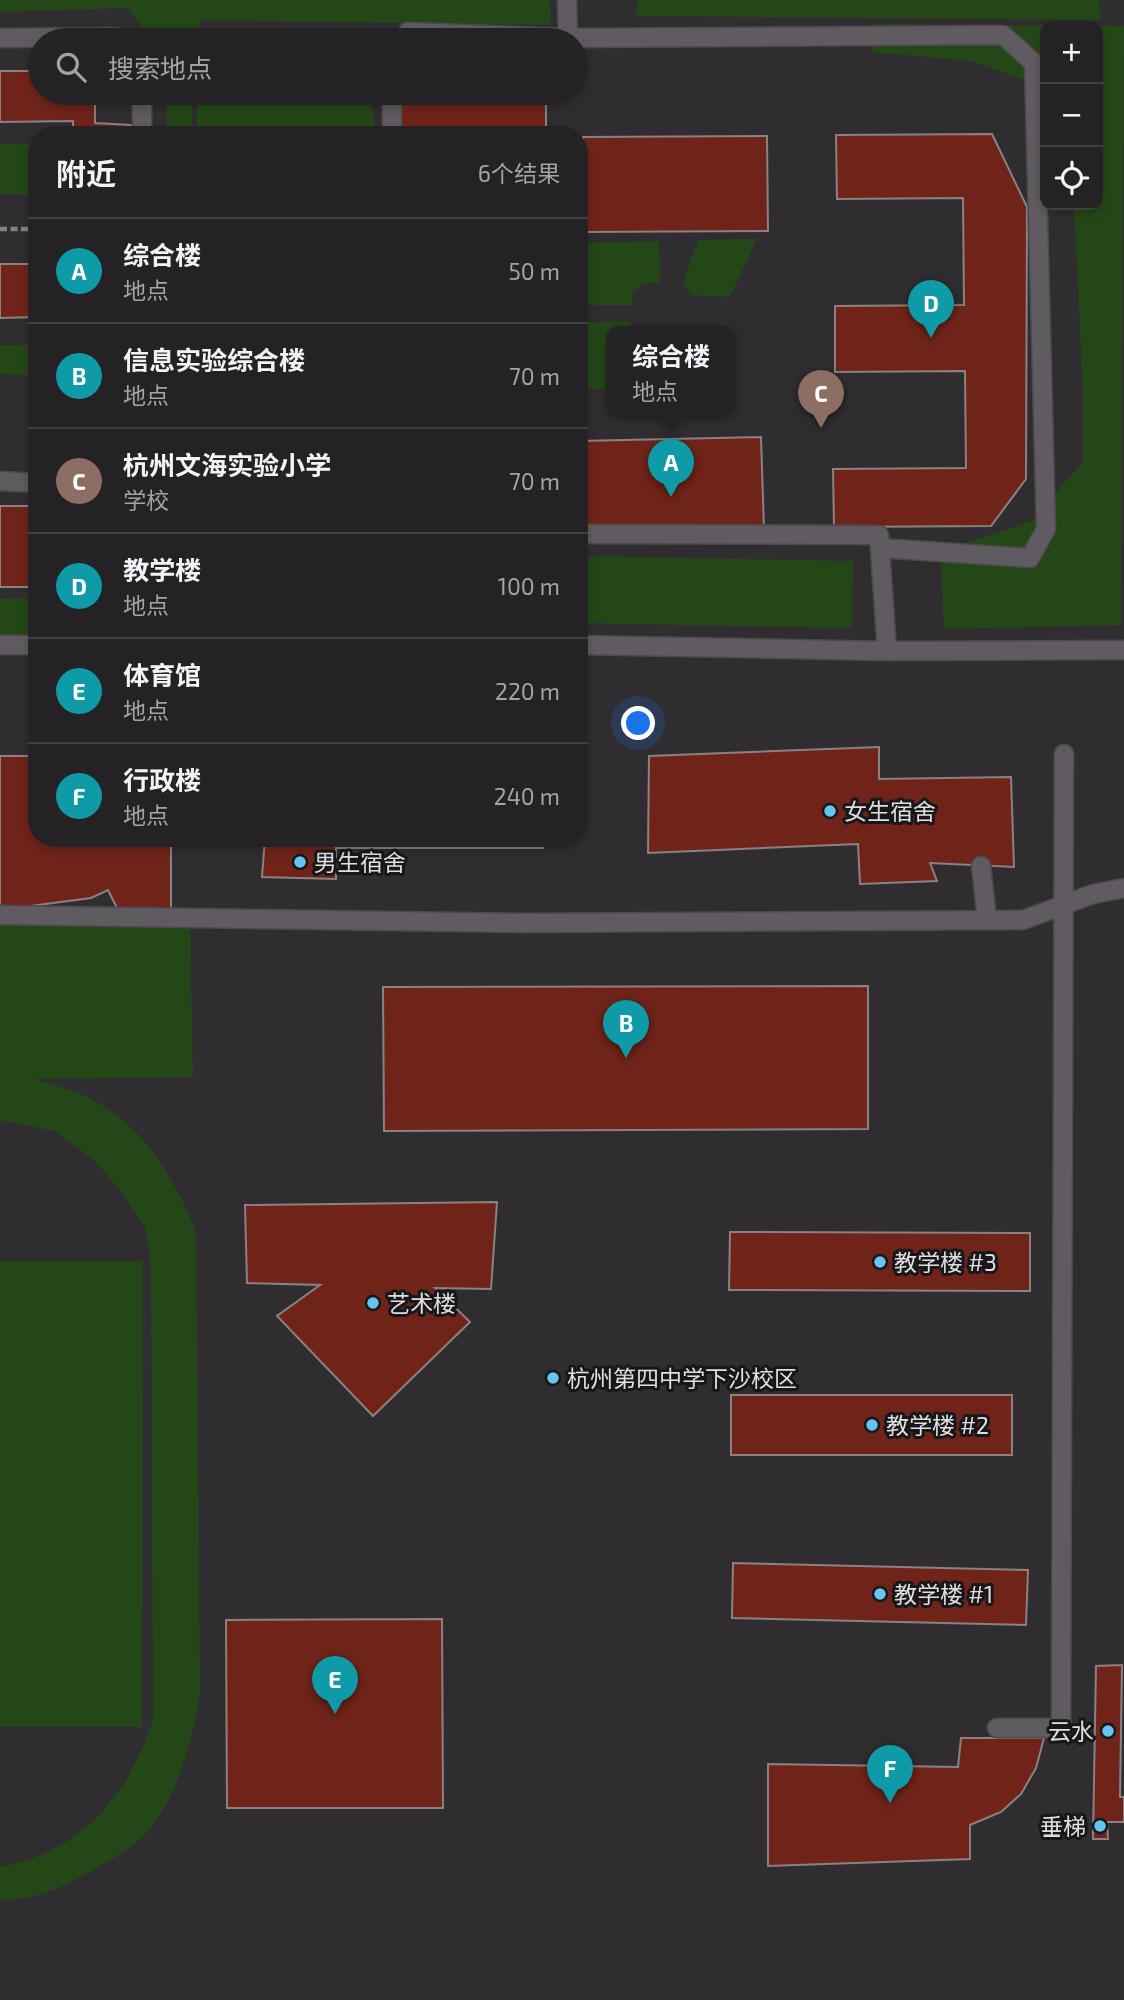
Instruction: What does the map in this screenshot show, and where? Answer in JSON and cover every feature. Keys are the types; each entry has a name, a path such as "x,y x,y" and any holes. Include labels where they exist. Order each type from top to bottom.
{"street":[{"path":"567,0 568,28"},
{"path":"588,38 1003,35 1034,63 1046,529 1030,558 880,548"},
{"path":"0,38 28,38"},
{"path":"142,105 142,126"},
{"path":"392,105 392,126"},
{"path":"0,481 28,483"},
{"path":"588,534 880,535 887,651"},
{"path":"0,645 28,645"},
{"path":"588,645 887,651 1124,650"},
{"path":"997,1728 1061,1728 1064,754"},
{"path":"981,866 987,920"},
{"path":"0,915 523,923 1023,920 1064,904 1124,888"}],"path":[{"path":"0,229 28,229"}],"green space":[{"path":"0,0 550,0 551,25 201,20 198,28 142,28 128,8 0,12"},
{"path":"638,0 1099,0 1101,20 636,16"},
{"path":"872,24 1040,25 1040,109 1022,79 971,61 871,52"},
{"path":"1103,26 1124,26 1121,625 944,629 940,546 960,545 1032,521 1083,461 1083,392 1074,210 1103,210"},
{"path":"166,105 192,105 192,126 167,126"},
{"path":"197,105 372,105 374,126 197,126"},
{"path":"0,144 28,144 28,194 0,194"},
{"path":"757,239 730,297 691,295 683,283 698,240"},
{"path":"659,241 660,282 642,284 633,293 632,305 588,305 588,243"},
{"path":"628,321 632,326 606,326 606,389 588,389 588,323"},
{"path":"0,345 28,345 28,375 0,374"},
{"path":"588,556 853,561 852,628 588,623"},
{"path":"28,598 28,635 0,635 0,599"},
{"path":"190,918 193,1077 34,1079 88,1097 113,1112 129,1126 168,1175 196,1231 200,1695 197,1712 176,1783 159,1816 143,1836 114,1858 59,1888 25,1898 0,1900 0,1867 29,1860 54,1849 78,1834 98,1816 131,1772 153,1719 151,1266 145,1227 124,1195 94,1160 54,1131 0,1120 0,922"},
{"path":"0,1261 143,1261 142,1727 0,1727"}],"building":[{"path":"0,71 28,71 28,105 95,105 95,123 131,126 73,126 73,121 0,122"},
{"path":"392,105 546,105 546,126 392,126"},
{"path":"992,134 1027,207 1026,479 991,526 834,527 833,469 966,468 965,371 835,372 835,306 964,305 963,198 837,199 836,135"},
{"path":"767,136 768,231 588,232 588,137"},
{"path":"0,264 28,264 28,317 0,318"},
{"path":"761,437 764,530 588,534 588,441"},
{"path":"0,506 28,506 28,587 0,587"},
{"name":"女生宿舍","path":"879,747 879,779 1011,777 1014,867 930,863 937,881 860,884 858,844 648,853 649,756"},
{"path":"0,756 28,756 28,847 171,847 171,917 120,914 108,890 91,898 0,910"},
{"path":"264,847 543,847 336,848 336,879 262,877"},
{"path":"868,986 868,1129 384,1131 383,987"},
{"name":"艺术楼","path":"497,1202 491,1289 435,1288 470,1322 373,1416 277,1316 320,1285 247,1283 245,1205"},
{"name":"教学楼 #3","path":"730,1232 1030,1233 1030,1291 729,1290"},
{"name":"教学楼 #2","path":"731,1395 1012,1395 1012,1455 731,1455"},
{"name":"教学楼 #1","path":"733,1563 1028,1570 1026,1625 732,1618"},
{"path":"442,1619 443,1808 227,1808 226,1620"},
{"name":"云水","path":"1122,1665 1120,1797 1124,1797 1124,1822 1107,1822 1108,1839 1093,1839 1096,1666"},
{"path":"961,1738 1044,1738 1036,1768 1021,1794 1001,1812 970,1825 970,1859 768,1866 768,1764 958,1767"},
{"name":"垂梯","path":"1093,1822 1107,1822 1108,1839 1093,1839"}],"place":[{"name":"教学楼","path":"931,338"},
{"name":"杭州文海实验小学","path":"821,428"},
{"name":"综合楼","path":"671,497"},
{"name":"女生宿舍","path":"830,811"},
{"name":"男生宿舍","path":"300,862"},
{"name":"信息实验综合楼","path":"626,1058"},
{"name":"教学楼 #3","path":"880,1262"},
{"name":"艺术楼","path":"373,1303"},
{"name":"杭州第四中学下沙校区","path":"553,1378"},
{"name":"教学楼 #2","path":"872,1425"},
{"name":"教学楼 #1","path":"880,1594"},
{"name":"体育馆","path":"335,1714"},
{"name":"云水","path":"1108,1731"},
{"name":"行政楼","path":"890,1803"},
{"name":"垂梯","path":"1100,1826"}]}
